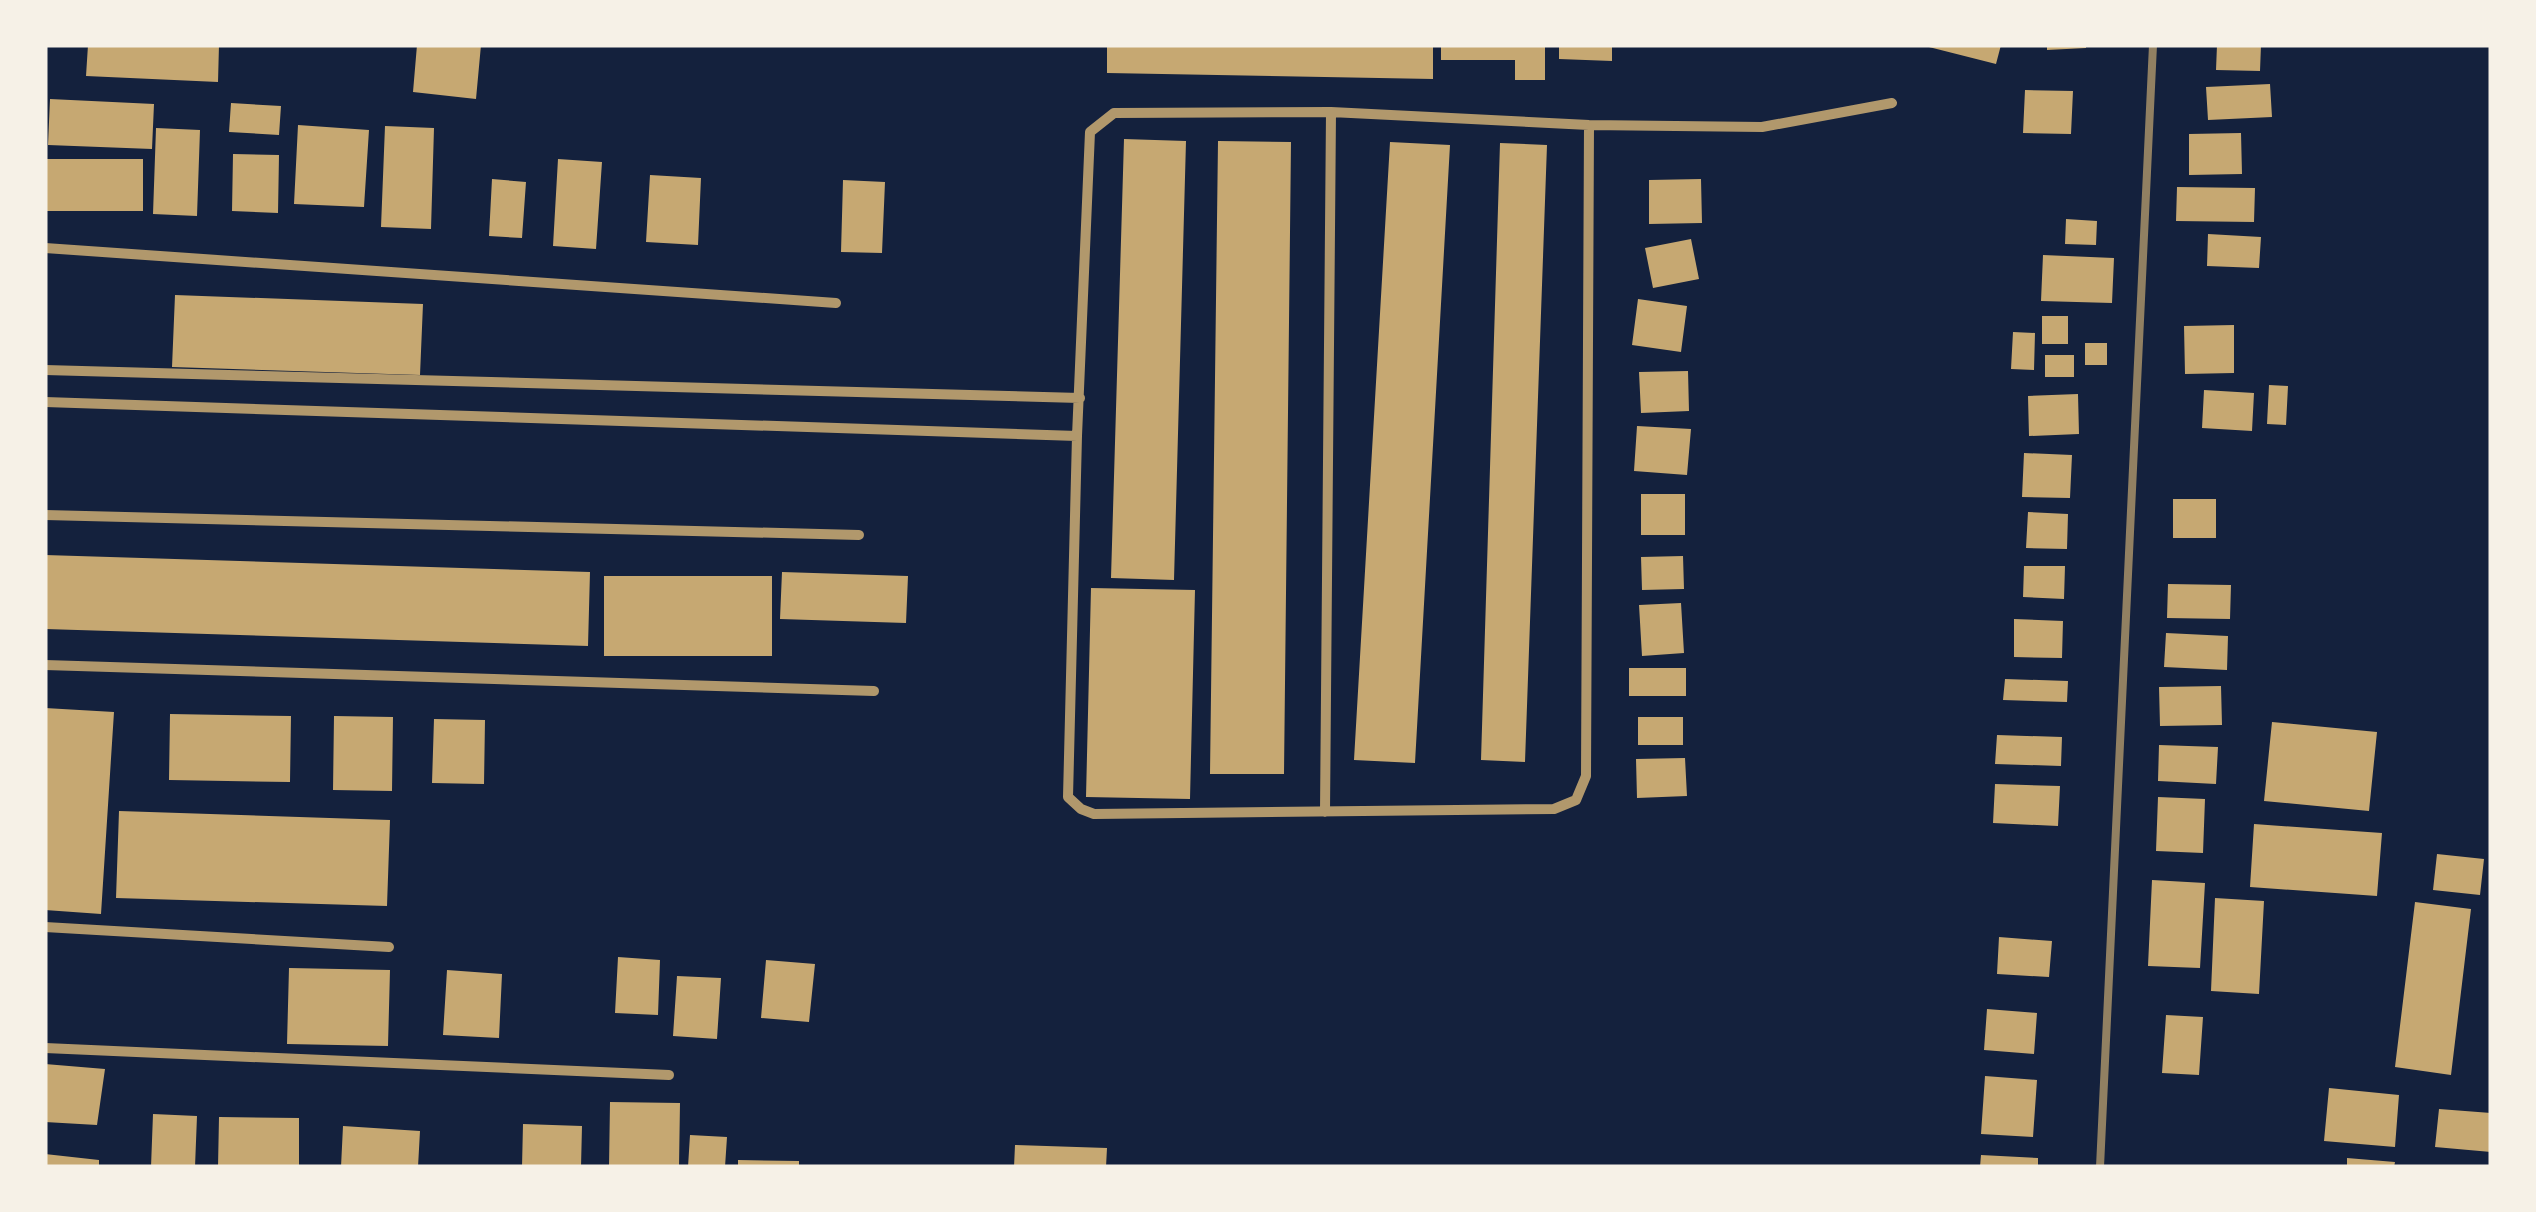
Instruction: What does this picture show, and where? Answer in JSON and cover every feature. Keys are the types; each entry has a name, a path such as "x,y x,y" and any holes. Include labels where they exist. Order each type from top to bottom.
{"street":[{"path":"1589,125 1586,776 1576,800 1554,809 1094,814 1081,809 1068,797 1090,132 1114,113 1331,112 1589,125 1762,127 1892,103"},
{"path":"1325,812 1331,112"},
{"path":"45,248 836,302"},
{"path":"45,370 1080,398"},
{"path":"45,402 1077,436"},
{"path":"45,515 858,536"},
{"path":"45,665 874,691"},
{"path":"45,927 389,946"},
{"path":"45,1048 669,1074"}],"building":[{"path":"88,45 219,45 218,82 86,76"},
{"path":"417,45 481,45 476,99 413,92"},
{"path":"1107,45 1433,45 1433,79 1107,73"},
{"path":"1441,45 1545,45 1545,80 1515,80 1515,60 1441,60"},
{"path":"1559,45 1612,45 1612,61 1559,59"},
{"path":"1921,45 2001,45 1996,64"},
{"path":"2047,45 2086,45 2086,48 2047,50"},
{"path":"2217,45 2261,45 2260,71 2216,70"},
{"path":"2270,84 2272,117 2208,120 2206,87"},
{"path":"2025,90 2073,91 2071,134 2023,133"},
{"path":"50,99 154,104 152,149 48,145"},
{"path":"231,103 281,106 279,135 229,132"},
{"path":"298,125 369,130 364,207 294,204"},
{"path":"385,126 434,128 431,229 381,227"},
{"path":"156,128 200,130 197,216 153,214"},
{"path":"2241,133 2242,174 2189,175 2189,134"},
{"path":"1124,139 1186,141 1174,580 1111,578"},
{"path":"1218,141 1291,142 1284,774 1210,774"},
{"path":"1390,142 1450,145 1415,763 1354,760"},
{"path":"1500,143 1547,145 1525,762 1481,760"},
{"path":"233,154 279,155 278,213 232,211"},
{"path":"45,159 143,159 143,211 45,211"},
{"path":"558,159 602,162 596,249 553,246"},
{"path":"650,175 701,178 698,245 646,242"},
{"path":"492,179 526,182 522,238 489,236"},
{"path":"1701,179 1702,223 1649,224 1649,180"},
{"path":"843,180 885,182 882,253 841,252"},
{"path":"2177,187 2255,188 2254,222 2176,221"},
{"path":"2066,219 2097,221 2096,245 2065,244"},
{"path":"2208,234 2261,237 2259,268 2207,266"},
{"path":"1691,239 1699,279 1653,288 1645,248"},
{"path":"2043,255 2114,258 2112,303 2041,301"},
{"path":"175,295 423,304 420,375 172,367"},
{"path":"1638,299 1687,306 1681,352 1632,345"},
{"path":"2042,316 2068,316 2068,344 2042,344"},
{"path":"2234,325 2234,373 2185,374 2184,326"},
{"path":"2013,332 2035,333 2034,370 2011,369"},
{"path":"2085,343 2107,343 2107,365 2085,365"},
{"path":"2045,355 2074,355 2074,377 2045,377"},
{"path":"1688,371 1689,411 1641,413 1639,372"},
{"path":"2269,385 2288,386 2286,425 2267,424"},
{"path":"2204,390 2254,393 2252,431 2202,428"},
{"path":"2078,394 2079,434 2029,436 2028,396"},
{"path":"1637,426 1691,429 1687,475 1634,471"},
{"path":"2024,453 2072,455 2070,498 2022,497"},
{"path":"1641,494 1685,494 1685,535 1641,535"},
{"path":"2173,499 2216,499 2216,538 2173,538"},
{"path":"2028,512 2068,514 2067,549 2026,548"},
{"path":"45,555 590,572 588,646 45,629"},
{"path":"1683,556 1684,589 1642,590 1641,557"},
{"path":"2024,566 2065,566 2064,599 2023,597"},
{"path":"782,572 908,576 906,623 780,619"},
{"path":"604,576 772,576 772,656 604,656"},
{"path":"2168,584 2231,585 2230,619 2167,618"},
{"path":"1091,588 1195,590 1190,799 1086,797"},
{"path":"1681,603 1684,653 1642,656 1639,605"},
{"path":"2014,619 2063,621 2062,658 2014,657"},
{"path":"2166,633 2228,636 2227,670 2164,667"},
{"path":"1629,668 1686,668 1686,696 1629,696"},
{"path":"2005,679 2068,681 2067,702 2003,700"},
{"path":"2221,686 2222,725 2160,726 2159,687"},
{"path":"45,708 114,712 101,914 45,910"},
{"path":"170,714 291,716 290,782 169,780"},
{"path":"334,716 393,717 392,791 333,790"},
{"path":"1638,717 1683,717 1683,745 1638,745"},
{"path":"434,719 485,720 484,784 432,783"},
{"path":"2272,722 2377,732 2369,811 2264,801"},
{"path":"1997,735 2062,737 2061,766 1995,764"},
{"path":"2159,745 2218,747 2216,784 2158,781"},
{"path":"1685,758 1687,796 1637,798 1636,759"},
{"path":"1995,784 2060,786 2058,826 1993,823"},
{"path":"2158,797 2205,799 2203,853 2156,851"},
{"path":"119,811 390,820 387,906 116,898"},
{"path":"2254,824 2382,833 2377,896 2250,887"},
{"path":"2437,854 2484,859 2480,895 2433,890"},
{"path":"2152,880 2205,883 2200,968 2148,966"},
{"path":"2215,898 2264,901 2259,994 2211,991"},
{"path":"2415,902 2471,909 2451,1075 2395,1067"},
{"path":"1999,937 2052,941 2049,977 1997,974"},
{"path":"618,957 660,960 658,1015 615,1013"},
{"path":"766,960 815,964 809,1022 761,1018"},
{"path":"289,968 390,970 388,1046 287,1044"},
{"path":"447,970 502,974 499,1038 443,1035"},
{"path":"677,976 721,978 717,1039 673,1036"},
{"path":"1987,1009 2037,1013 2034,1054 1984,1050"},
{"path":"2166,1015 2203,1017 2199,1075 2162,1073"},
{"path":"45,1064 105,1069 97,1125 45,1122"},
{"path":"1985,1076 2037,1080 2033,1137 1981,1134"},
{"path":"2329,1088 2399,1095 2395,1147 2324,1141"},
{"path":"610,1102 680,1103 679,1167 609,1167"},
{"path":"2439,1109 2491,1113 2491,1152 2435,1147"},
{"path":"153,1114 197,1116 195,1167 151,1167"},
{"path":"219,1117 299,1118 299,1167 218,1167"},
{"path":"523,1124 582,1126 581,1167 522,1167"},
{"path":"343,1126 420,1131 418,1167 341,1167"},
{"path":"690,1135 727,1137 725,1167 688,1167"},
{"path":"1015,1145 1107,1148 1106,1167 1014,1167"},
{"path":"45,1154 99,1160 99,1167 45,1167"},
{"path":"1981,1155 2038,1158 2038,1167 1980,1167"},
{"path":"2347,1158 2395,1162 2394,1167 2347,1167"},
{"path":"738,1160 799,1161 799,1167 738,1167"}],"railway":[{"path":"2100,1167 2153,45"}]}
